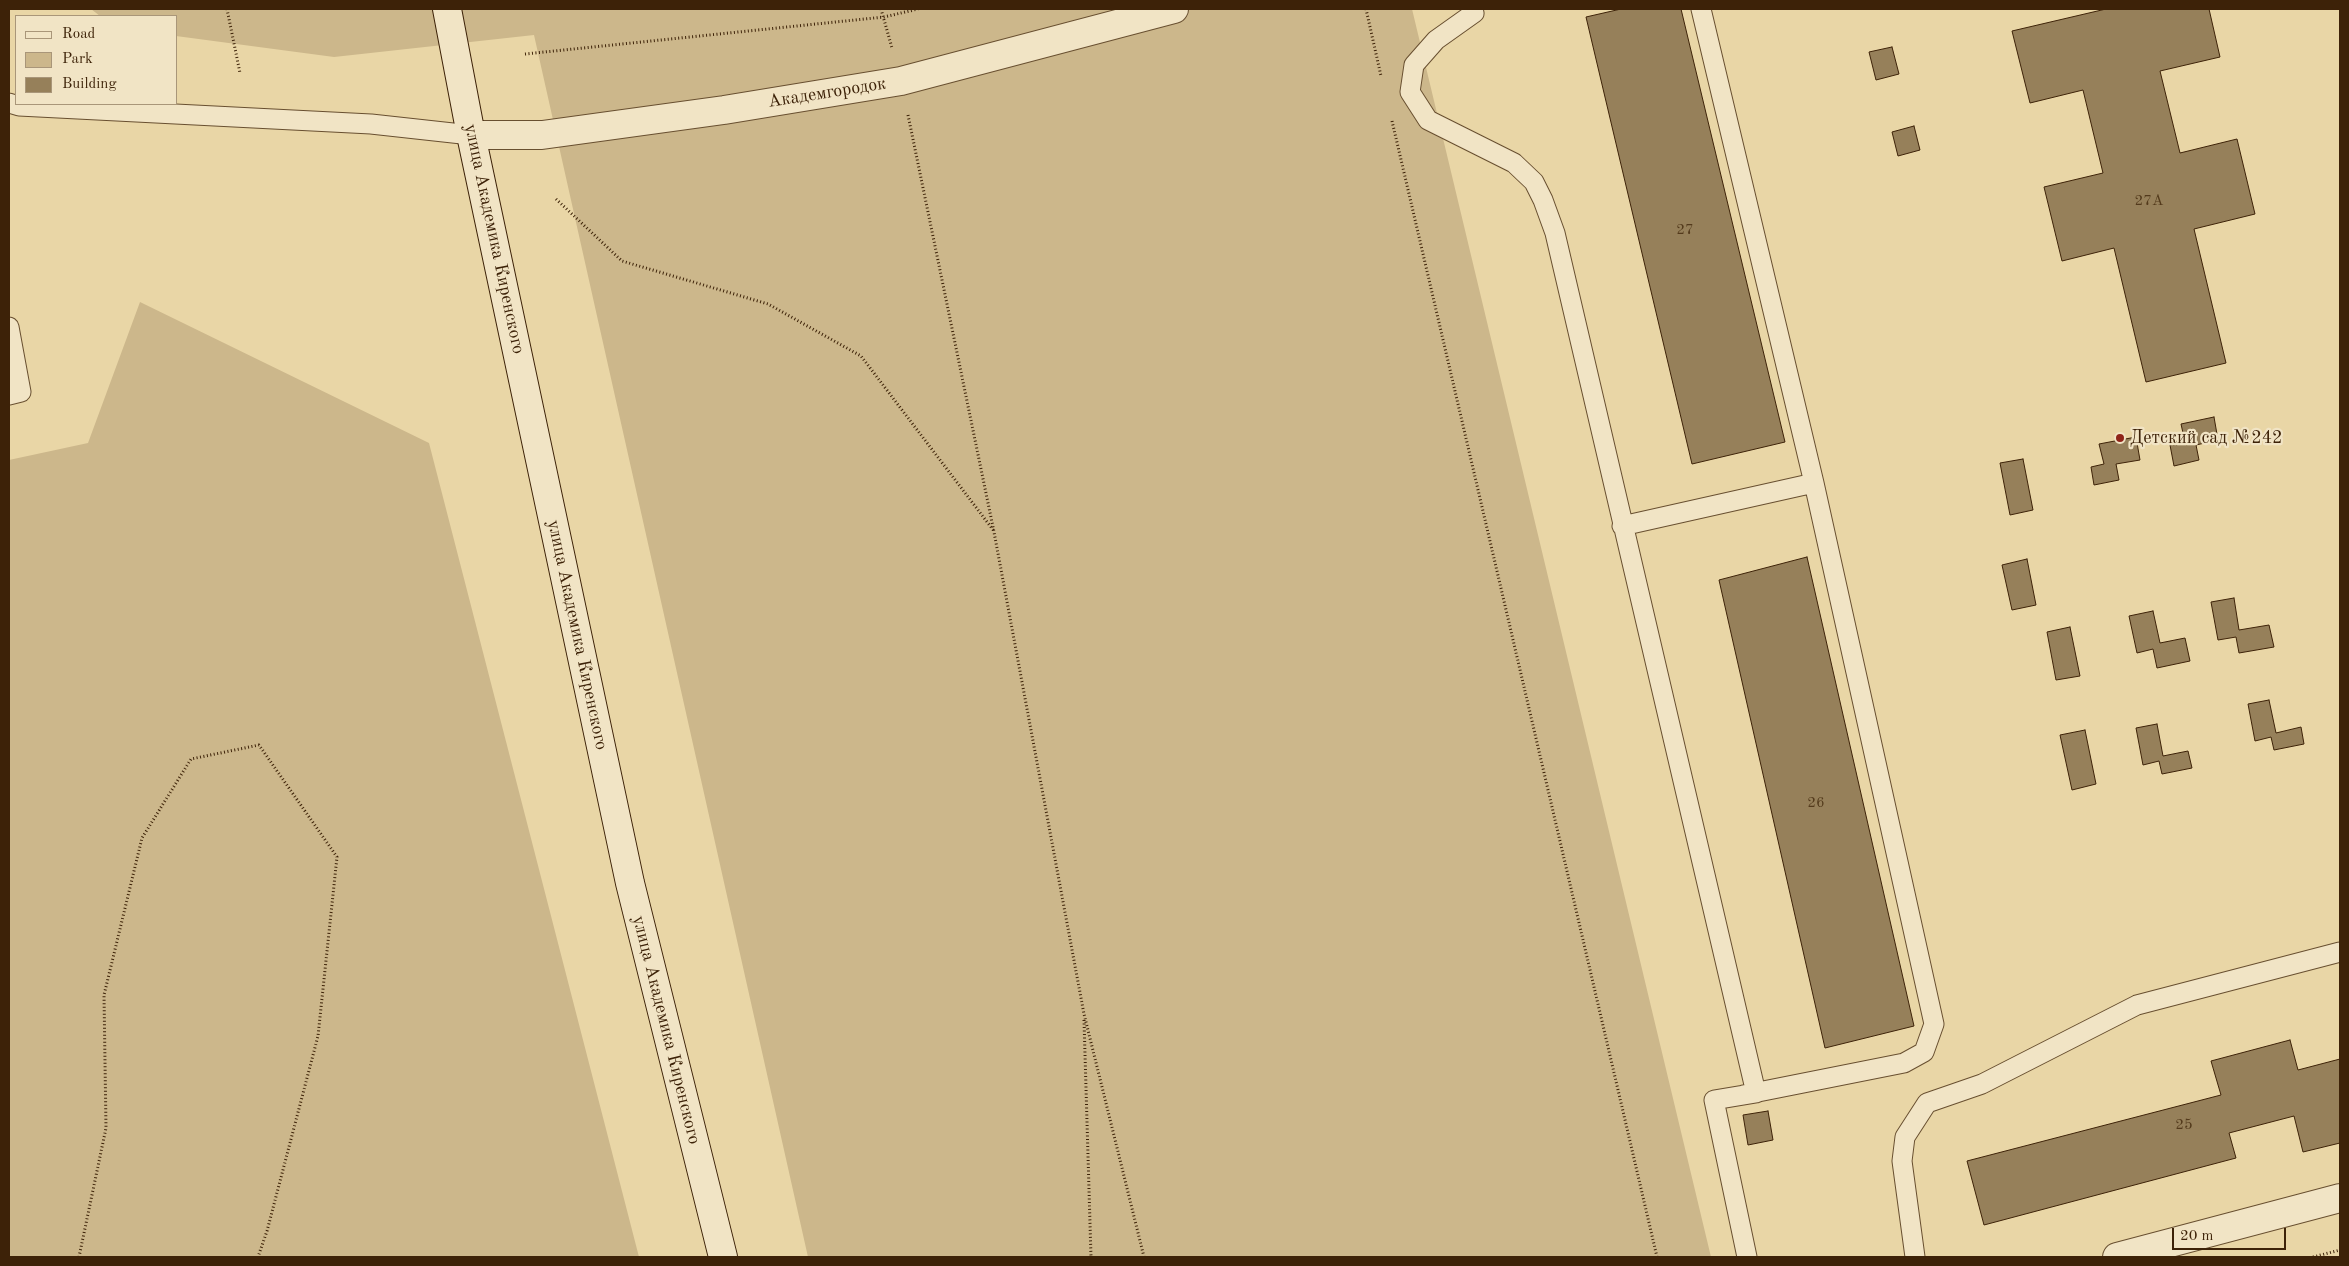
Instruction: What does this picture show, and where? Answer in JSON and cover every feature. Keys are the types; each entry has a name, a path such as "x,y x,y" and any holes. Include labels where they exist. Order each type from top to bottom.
{"main road":[{"name":"улица Академика Киренского","path":"448,9 472,135 630,883 723,1257"},
{"name":"Академгородок","path":"472,135 542,135 724,110 901,81 1174,9"},
{"path":"2117,1257 2340,1198"}],"lane":[{"path":"1701,9 1814,483 1934,1024 1924,1052 1904,1063 1714,1100 1747,1257"},
{"path":"1479,10 1436,40 1414,65 1410,92 1428,120 1514,163 1534,182 1544,200 1555,233 1756,1093"},
{"path":"16,105 371,124 472,135"},
{"path":"9,327 21,392 9,395"},
{"path":"1622,526 1814,483"},
{"path":"1915,1257 1902,1161 1905,1137 1927,1103 1982,1084 2137,1005 2340,952"}],"path":[{"path":"227,9 240,73"},
{"path":"881,9 901,81 994,532 1084,1014 1144,1257"},
{"path":"525,54 884,17 918,9"},
{"path":"1366,9 1382,76"},
{"path":"1390,115 1658,1257"},
{"path":"556,199 622,261 768,304 861,356 994,532"},
{"path":"80,1257 106,1128 104,995 142,838 191,759 259,745 338,857 318,1036 267,1231 258,1257"},
{"path":"1084,1014 1091,1257"},
{"path":"2313,1257 2340,1250"}],"green space":[{"path":"91,9 1412,9 1711,1257 808,1257 534,35 334,57 178,36 178,15 99,15"},
{"path":"140,302 429,443 639,1257 9,1257 9,460 88,443"}],"building":[{"path":"1621,9 1681,9 1785,442 1692,464 1586,17"},
{"path":"2106,9 2209,9 2220,57 2160,71 2180,153 2237,139 2255,214 2194,229 2226,363 2146,382 2114,248 2062,261 2044,187 2103,173 2083,90 2030,103 2012,31"},
{"path":"1892,47 1899,74 1876,80 1869,52"},
{"path":"1914,126 1920,150 1898,156 1892,132"},
{"path":"2214,417 2218,440 2196,445 2199,460 2174,466 2170,445 2185,442 2181,424"},
{"path":"2136,437 2140,460 2116,464 2119,480 2094,485 2091,467 2104,464 2099,444"},
{"path":"2023,459 2033,510 2010,515 2000,463"},
{"path":"1807,557 1914,1026 1825,1048 1719,580"},
{"path":"2027,559 2036,605 2012,610 2002,565"},
{"path":"2234,598 2239,630 2269,625 2274,647 2239,653 2236,637 2218,640 2211,602"},
{"path":"2153,611 2160,643 2185,638 2190,661 2157,668 2153,649 2137,653 2129,616"},
{"path":"2070,627 2080,676 2056,680 2047,632"},
{"path":"2269,700 2276,733 2301,727 2304,744 2274,750 2271,737 2255,741 2248,704"},
{"path":"2157,724 2163,756 2188,751 2192,768 2162,774 2159,761 2143,765 2136,728"},
{"path":"2085,730 2096,784 2072,790 2060,735"},
{"path":"2290,1040 2298,1070 2340,1059 2340,1143 2303,1152 2294,1116 2229,1133 2236,1158 1984,1225 1967,1161 2221,1095 2211,1061"},
{"path":"1768,1111 1773,1140 1748,1145 1743,1115"}],"place":[{"name":"Детский сад №242","path":"2120,438"}]}
